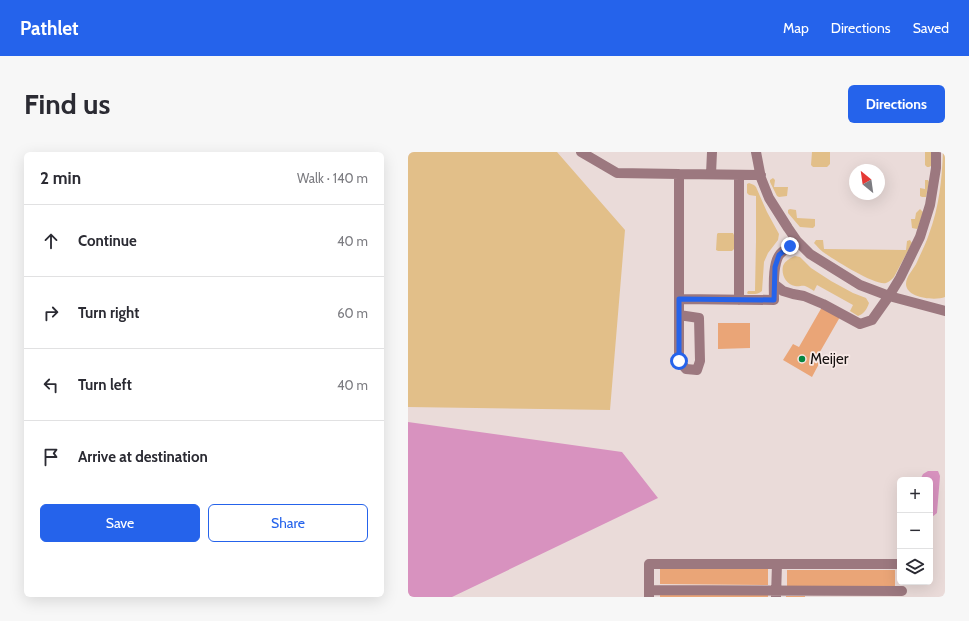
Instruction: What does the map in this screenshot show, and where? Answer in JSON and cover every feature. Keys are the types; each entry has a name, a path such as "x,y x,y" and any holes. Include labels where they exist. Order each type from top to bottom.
{"lane":[{"path":"581,152 617,173 761,175"},
{"path":"712,152 712,174"},
{"path":"756,152 761,175 769,198 797,241 810,254 860,285 889,296 945,311"},
{"path":"774,284 783,291 804,296 824,304 860,324 872,320 900,278 920,237 931,202 936,168 936,152"},
{"path":"679,174 679,299 679,315 679,361 686,369 696,370 700,361 699,318 679,315"},
{"path":"739,175 739,300"},
{"path":"679,299 774,300 775,267 779,255 797,241"},
{"path":"897,564 649,564 648,594 776,594 902,590"},
{"path":"776,594 777,564"}],"shaded area":[{"path":"408,152 557,152 625,230 610,410 408,407"},
{"path":"812,152 830,152 830,164 827,167 813,167 811,165"},
{"path":"925,152 931,152 931,166 929,167 925,165"},
{"path":"943,152 945,152 945,297 935,299 922,297 911,292 907,289 906,281 916,265 926,241 938,204"},
{"path":"773,178 775,180 774,187 788,187 787,196 777,196 770,182"},
{"path":"925,180 928,180 929,182 926,197 922,197 920,196 920,188 925,189"},
{"path":"749,183 756,187 779,234 778,240 768,253 764,262 762,291 754,294 747,293 748,291 755,291 756,241 756,196 749,195 747,193 747,184"},
{"path":"920,209 923,212 918,227 917,229 912,228 911,219 915,219 916,213"},
{"path":"788,210 796,210 797,218 815,219 815,226 813,228 800,227 788,213"},
{"path":"718,233 733,233 734,249 732,251 716,250"},
{"path":"816,240 823,240 824,249 906,250 907,241 910,240 912,243 894,277 886,283 881,283 854,271 823,252 814,243"},
{"path":"795,256 800,257 811,268 831,281 866,298 869,303 865,311 858,316 850,311 853,305 817,285 814,291 805,286 795,286 789,283 785,279 783,266 788,260"},
{"path":"408,422 622,452 658,498 452,597 408,597"},
{"path":"928,471 938,471 940,476 937,513 933,516 933,477 922,477"}],"building":[{"path":"822,307 840,317 817,357 821,360 812,377 783,360 793,344 799,347"},
{"path":"718,323 750,323 750,348 718,349"},
{"path":"660,568 768,569 768,585 660,584"},
{"path":"787,570 895,570 895,586 787,586"},
{"path":"660,594 768,595 768,597 660,597"},
{"path":"805,596 805,597 786,597"}],"place":[{"name":"Meijer","path":"802,359"}],"route":[{"path":"679,361 679,299 774,300 775,267 779,255 790,246"}]}
